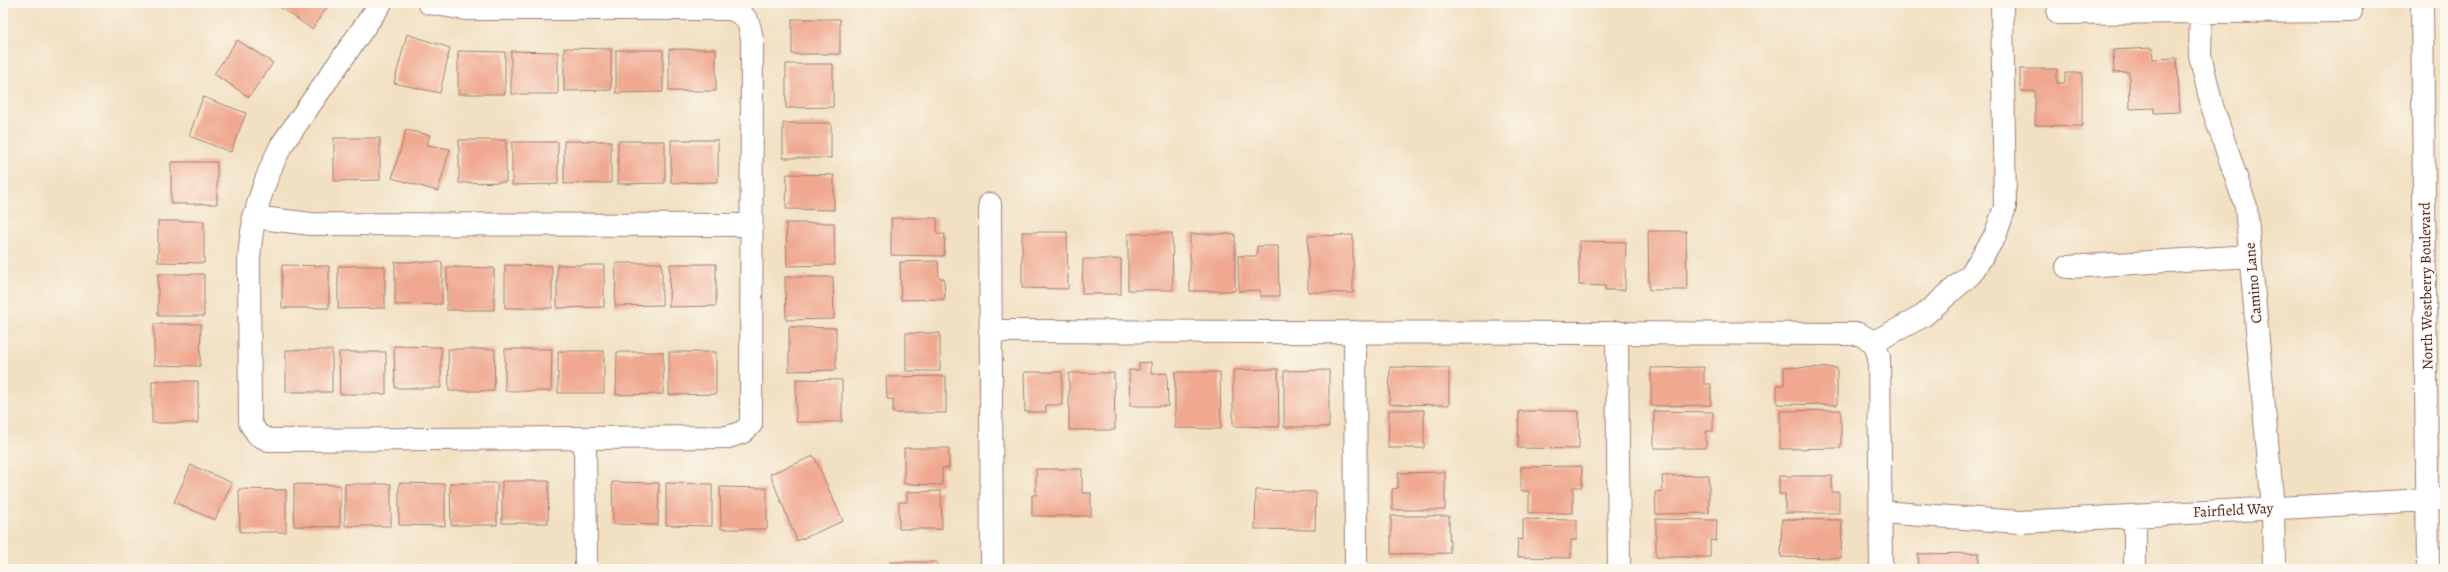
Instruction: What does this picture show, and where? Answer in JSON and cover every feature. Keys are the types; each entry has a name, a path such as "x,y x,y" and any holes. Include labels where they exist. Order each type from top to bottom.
{"street":[{"path":"380,3 281,146 268,172 253,217 249,261 250,423 258,435 269,440 728,437 743,432 751,424 752,40 750,25 744,14 731,9 466,9 429,3"},
{"path":"1874,342 1923,316 1971,274 1995,236 2005,207 2002,3"},
{"name":"North Westberry Boulevard","path":"2422,3 2437,500 2428,569"},
{"path":"2058,13 2200,7 2351,11"},
{"name":"Camino Lane","path":"2200,7 2200,55 2212,106 2246,207 2273,508 2274,569"},
{"path":"990,204 992,569"},
{"path":"253,217 311,224 751,225"},
{"path":"2067,267 2251,256"},
{"path":"990,331 1859,334 1874,342 1879,357 1881,569"},
{"path":"1355,332 1356,569"},
{"path":"1617,332 1619,569"},
{"path":"585,438 586,569"},
{"name":"Fairfield Way","path":"1880,512 2020,522 2437,500"},
{"path":"2135,516 2135,569"}],"building":[{"path":"279,3 330,3 312,29 277,5"},
{"path":"792,19 840,19 840,54 792,54"},
{"path":"407,34 450,48 440,93 394,83"},
{"path":"237,40 273,63 249,97 214,74"},
{"path":"564,48 611,49 611,90 564,91"},
{"path":"2152,48 2153,59 2177,58 2180,112 2154,113 2154,108 2130,109 2129,72 2114,73 2113,50"},
{"path":"669,49 716,49 716,91 669,91"},
{"path":"616,50 663,50 663,92 616,93"},
{"path":"458,51 505,52 505,94 458,94"},
{"path":"511,51 558,52 558,94 511,94"},
{"path":"786,64 833,64 833,107 786,108"},
{"path":"2020,69 2057,69 2057,83 2065,83 2065,73 2082,73 2082,126 2035,125 2035,91 2020,91"},
{"path":"203,97 246,113 231,152 189,136"},
{"path":"783,123 831,123 831,158 783,158"},
{"path":"406,130 430,135 427,145 450,149 438,191 392,178"},
{"path":"334,138 380,138 380,180 334,181"},
{"path":"459,140 506,140 506,182 459,183"},
{"path":"671,140 718,140 718,182 671,183"},
{"path":"564,141 611,141 611,183 564,184"},
{"path":"618,141 665,141 665,183 618,184"},
{"path":"512,142 558,142 558,184 512,185"},
{"path":"171,162 217,162 217,204 171,204"},
{"path":"787,174 834,175 834,210 786,209"},
{"path":"891,218 937,218 937,234 945,234 944,256 891,255"},
{"path":"158,221 204,221 204,263 158,262"},
{"path":"786,223 834,223 835,265 787,266"},
{"path":"1648,231 1686,231 1687,290 1649,290"},
{"path":"1022,232 1067,232 1068,289 1022,288"},
{"path":"1172,233 1173,290 1128,290 1128,234"},
{"path":"1190,234 1235,234 1235,291 1190,291"},
{"path":"1353,235 1353,293 1308,292 1308,236"},
{"path":"1579,241 1626,242 1625,290 1605,290 1605,286 1579,285"},
{"path":"1257,246 1278,246 1279,296 1260,296 1260,290 1239,291 1238,256 1257,256"},
{"path":"1083,259 1121,259 1121,294 1082,294"},
{"path":"938,261 939,278 944,278 945,299 901,300 900,262"},
{"path":"395,262 442,262 442,304 395,305"},
{"path":"616,263 662,263 662,305 615,306"},
{"path":"670,264 716,264 716,306 669,307"},
{"path":"282,265 329,266 329,308 282,308"},
{"path":"505,265 552,266 552,308 505,308"},
{"path":"557,265 604,265 604,307 557,308"},
{"path":"338,266 385,266 385,308 338,309"},
{"path":"447,267 494,268 494,310 447,310"},
{"path":"158,274 204,274 204,316 158,316"},
{"path":"785,277 833,277 834,319 786,320"},
{"path":"154,324 201,324 200,366 154,365"},
{"path":"789,327 836,328 836,370 789,371"},
{"path":"906,333 940,333 940,371 906,371"},
{"path":"394,346 441,347 441,388 395,388"},
{"path":"448,349 495,349 494,391 449,391"},
{"path":"505,349 552,349 551,391 505,391"},
{"path":"286,350 332,350 332,392 286,392"},
{"path":"558,351 604,351 604,393 558,393"},
{"path":"339,352 386,352 386,394 340,394"},
{"path":"617,352 663,352 663,394 616,395"},
{"path":"669,352 716,352 716,394 669,395"},
{"path":"1151,362 1151,374 1167,373 1168,406 1130,406 1129,370 1139,370 1139,363"},
{"path":"1390,367 1449,368 1449,405 1389,404"},
{"path":"1704,367 1704,384 1711,384 1711,405 1651,406 1651,368"},
{"path":"1784,367 1837,368 1837,405 1777,404 1777,385 1784,385"},
{"path":"1278,369 1279,427 1233,426 1233,370"},
{"path":"1329,370 1329,427 1284,427 1284,371"},
{"path":"1024,372 1062,372 1062,405 1046,405 1046,412 1025,412"},
{"path":"1175,372 1220,372 1221,429 1175,428"},
{"path":"1069,373 1114,373 1115,430 1069,430"},
{"path":"946,376 946,413 893,413 893,399 887,399 886,377"},
{"path":"796,379 842,380 842,422 796,422"},
{"path":"152,381 198,381 198,423 152,423"},
{"path":"1389,410 1424,410 1424,448 1388,448"},
{"path":"1841,410 1841,448 1780,449 1780,411"},
{"path":"1519,411 1579,411 1579,449 1518,448"},
{"path":"1654,411 1713,412 1713,431 1706,431 1706,448 1654,448"},
{"path":"904,448 949,448 949,468 942,468 942,485 904,484"},
{"path":"814,456 843,521 797,541 770,474"},
{"path":"191,465 232,483 215,520 174,502"},
{"path":"1582,466 1582,487 1573,487 1573,513 1529,513 1529,491 1521,491 1521,467"},
{"path":"1036,469 1082,469 1082,493 1091,493 1091,516 1032,516 1032,495 1036,495"},
{"path":"1445,472 1445,510 1392,510 1392,489 1398,488 1398,473"},
{"path":"1709,475 1709,513 1656,514 1655,492 1663,491 1662,476"},
{"path":"1779,476 1832,476 1832,492 1839,492 1839,513 1785,513 1785,494 1779,494"},
{"path":"502,481 549,481 548,523 502,523"},
{"path":"612,482 659,483 658,525 613,524"},
{"path":"399,483 445,484 445,526 399,525"},
{"path":"450,483 497,483 497,525 451,525"},
{"path":"666,483 712,484 712,526 666,525"},
{"path":"294,484 340,485 340,527 294,526"},
{"path":"345,484 391,484 391,526 345,526"},
{"path":"720,487 767,488 767,529 721,529"},
{"path":"239,489 286,490 286,532 240,532"},
{"path":"1256,490 1316,492 1315,530 1255,529"},
{"path":"941,491 942,529 899,529 899,502 907,502 907,492"},
{"path":"1391,516 1449,516 1450,553 1391,554"},
{"path":"1523,519 1577,520 1577,540 1571,540 1571,558 1517,557 1518,539 1523,540"},
{"path":"1656,519 1717,520 1716,541 1710,540 1710,557 1656,557"},
{"path":"1782,519 1842,520 1841,558 1781,557"},
{"path":"1979,553 1979,569 1919,569 1918,554"},
{"path":"890,562 937,562 937,569 890,569"},
{"path":"1439,567 1439,569 1421,569 1421,568"}]}
